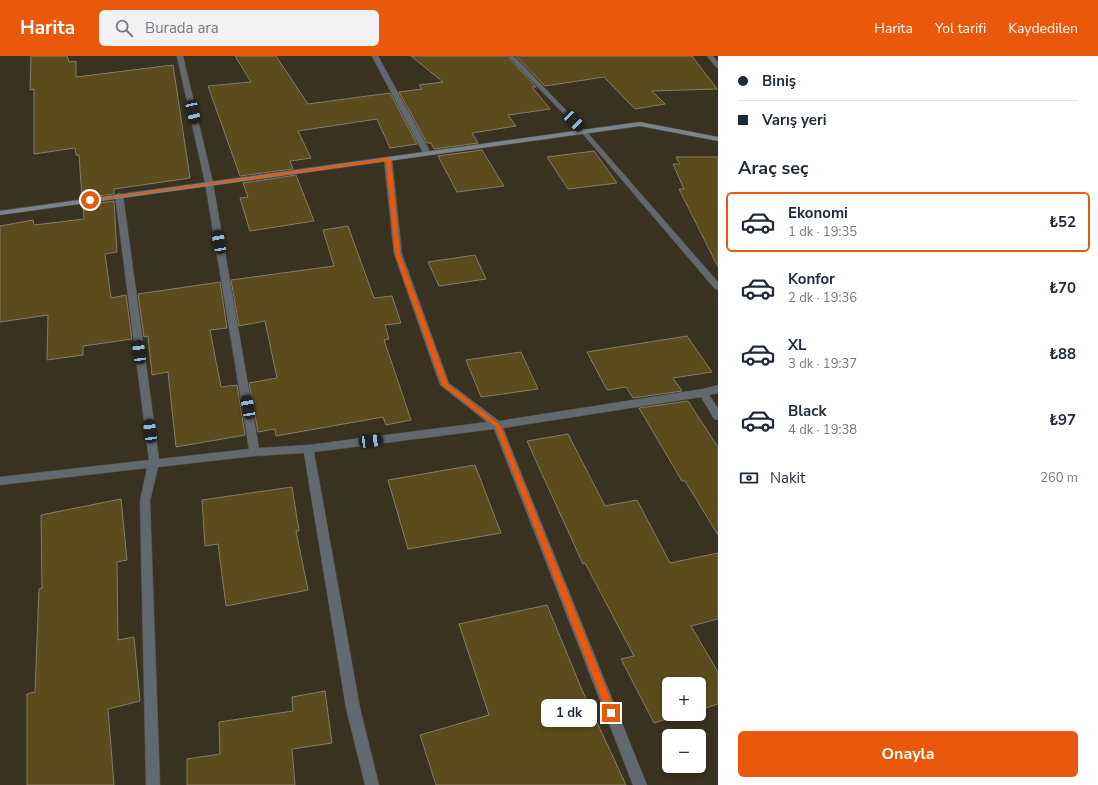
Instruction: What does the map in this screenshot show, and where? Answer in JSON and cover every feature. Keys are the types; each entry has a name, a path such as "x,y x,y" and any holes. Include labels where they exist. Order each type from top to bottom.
{"street":[{"path":"180,56 209,183 255,452"},
{"path":"375,56 426,153"},
{"path":"511,56 584,132 718,287"},
{"path":"710,56 718,66"},
{"path":"0,213 119,195 388,160 426,153 640,124 718,139"},
{"path":"388,160 398,254 445,385 497,425 640,785"},
{"path":"119,195 154,462 145,501 153,785"},
{"path":"0,481 154,462 255,452 308,449 497,425 718,389"},
{"path":"703,392 718,416"},
{"path":"308,449 353,708 372,785"}],"building":[{"path":"31,56 67,56 69,62 76,61 76,77 173,65 190,178 114,189 114,194 82,198 79,155 76,155 75,148 34,154 34,89 30,90"},
{"path":"235,56 276,56 308,104 390,93 417,144 390,148 377,119 298,131 311,158 290,161 293,169 240,176 208,86 251,82"},
{"path":"411,56 507,56 536,87 532,87 550,109 508,115 516,126 472,133 478,143 434,149 431,143 427,143 399,92 422,89 419,85 443,82"},
{"path":"516,56 692,56 717,89 652,91 665,104 635,109 604,77 545,86"},
{"path":"482,150 504,186 457,192 438,156"},
{"path":"594,151 617,183 568,189 547,157"},
{"path":"676,157 718,157 718,267 679,189 684,189 673,164 680,164"},
{"path":"296,175 314,221 250,231 240,198 248,197 243,183"},
{"path":"114,201 117,252 105,254 111,298 126,295 132,339 83,346 83,355 47,360 48,315 0,322 0,226 33,220 34,225 84,219 83,205"},
{"path":"348,226 374,298 392,296 401,323 385,325 389,339 384,340 411,420 386,425 383,417 276,436 275,429 258,432 249,383 277,378 265,321 239,326 231,280 334,266 323,230"},
{"path":"475,255 486,279 439,286 428,262"},
{"path":"220,282 227,328 210,330 221,387 237,385 245,435 176,447 168,372 152,375 148,336 144,337 138,294"},
{"path":"687,336 712,372 673,378 682,391 633,398 626,387 607,390 587,352"},
{"path":"521,352 538,389 481,397 466,360"},
{"path":"688,401 718,447 718,535 685,481 682,481 639,408"},
{"path":"568,434 605,506 637,500 670,563 718,553 718,619 691,626 718,672 718,704 706,708 706,677 662,677 662,721 654,723 621,659 634,656 585,563 583,564 527,441"},
{"path":"475,465 501,533 408,549 388,480"},
{"path":"292,487 299,531 296,531 308,590 226,606 218,544 205,546 202,500"},
{"path":"121,499 127,560 117,562 118,640 134,637 140,701 108,709 114,785 27,785 27,694 35,692 39,589 42,588 41,515"},
{"path":"547,605 582,690 626,785 436,785 420,735 489,715 459,624"},
{"path":"325,691 332,743 292,749 295,785 187,785 187,759 220,754 219,722 293,711 292,697"}],"route":[{"path":"90,200 388,160 398,254 445,385 497,425 611,713"}]}
